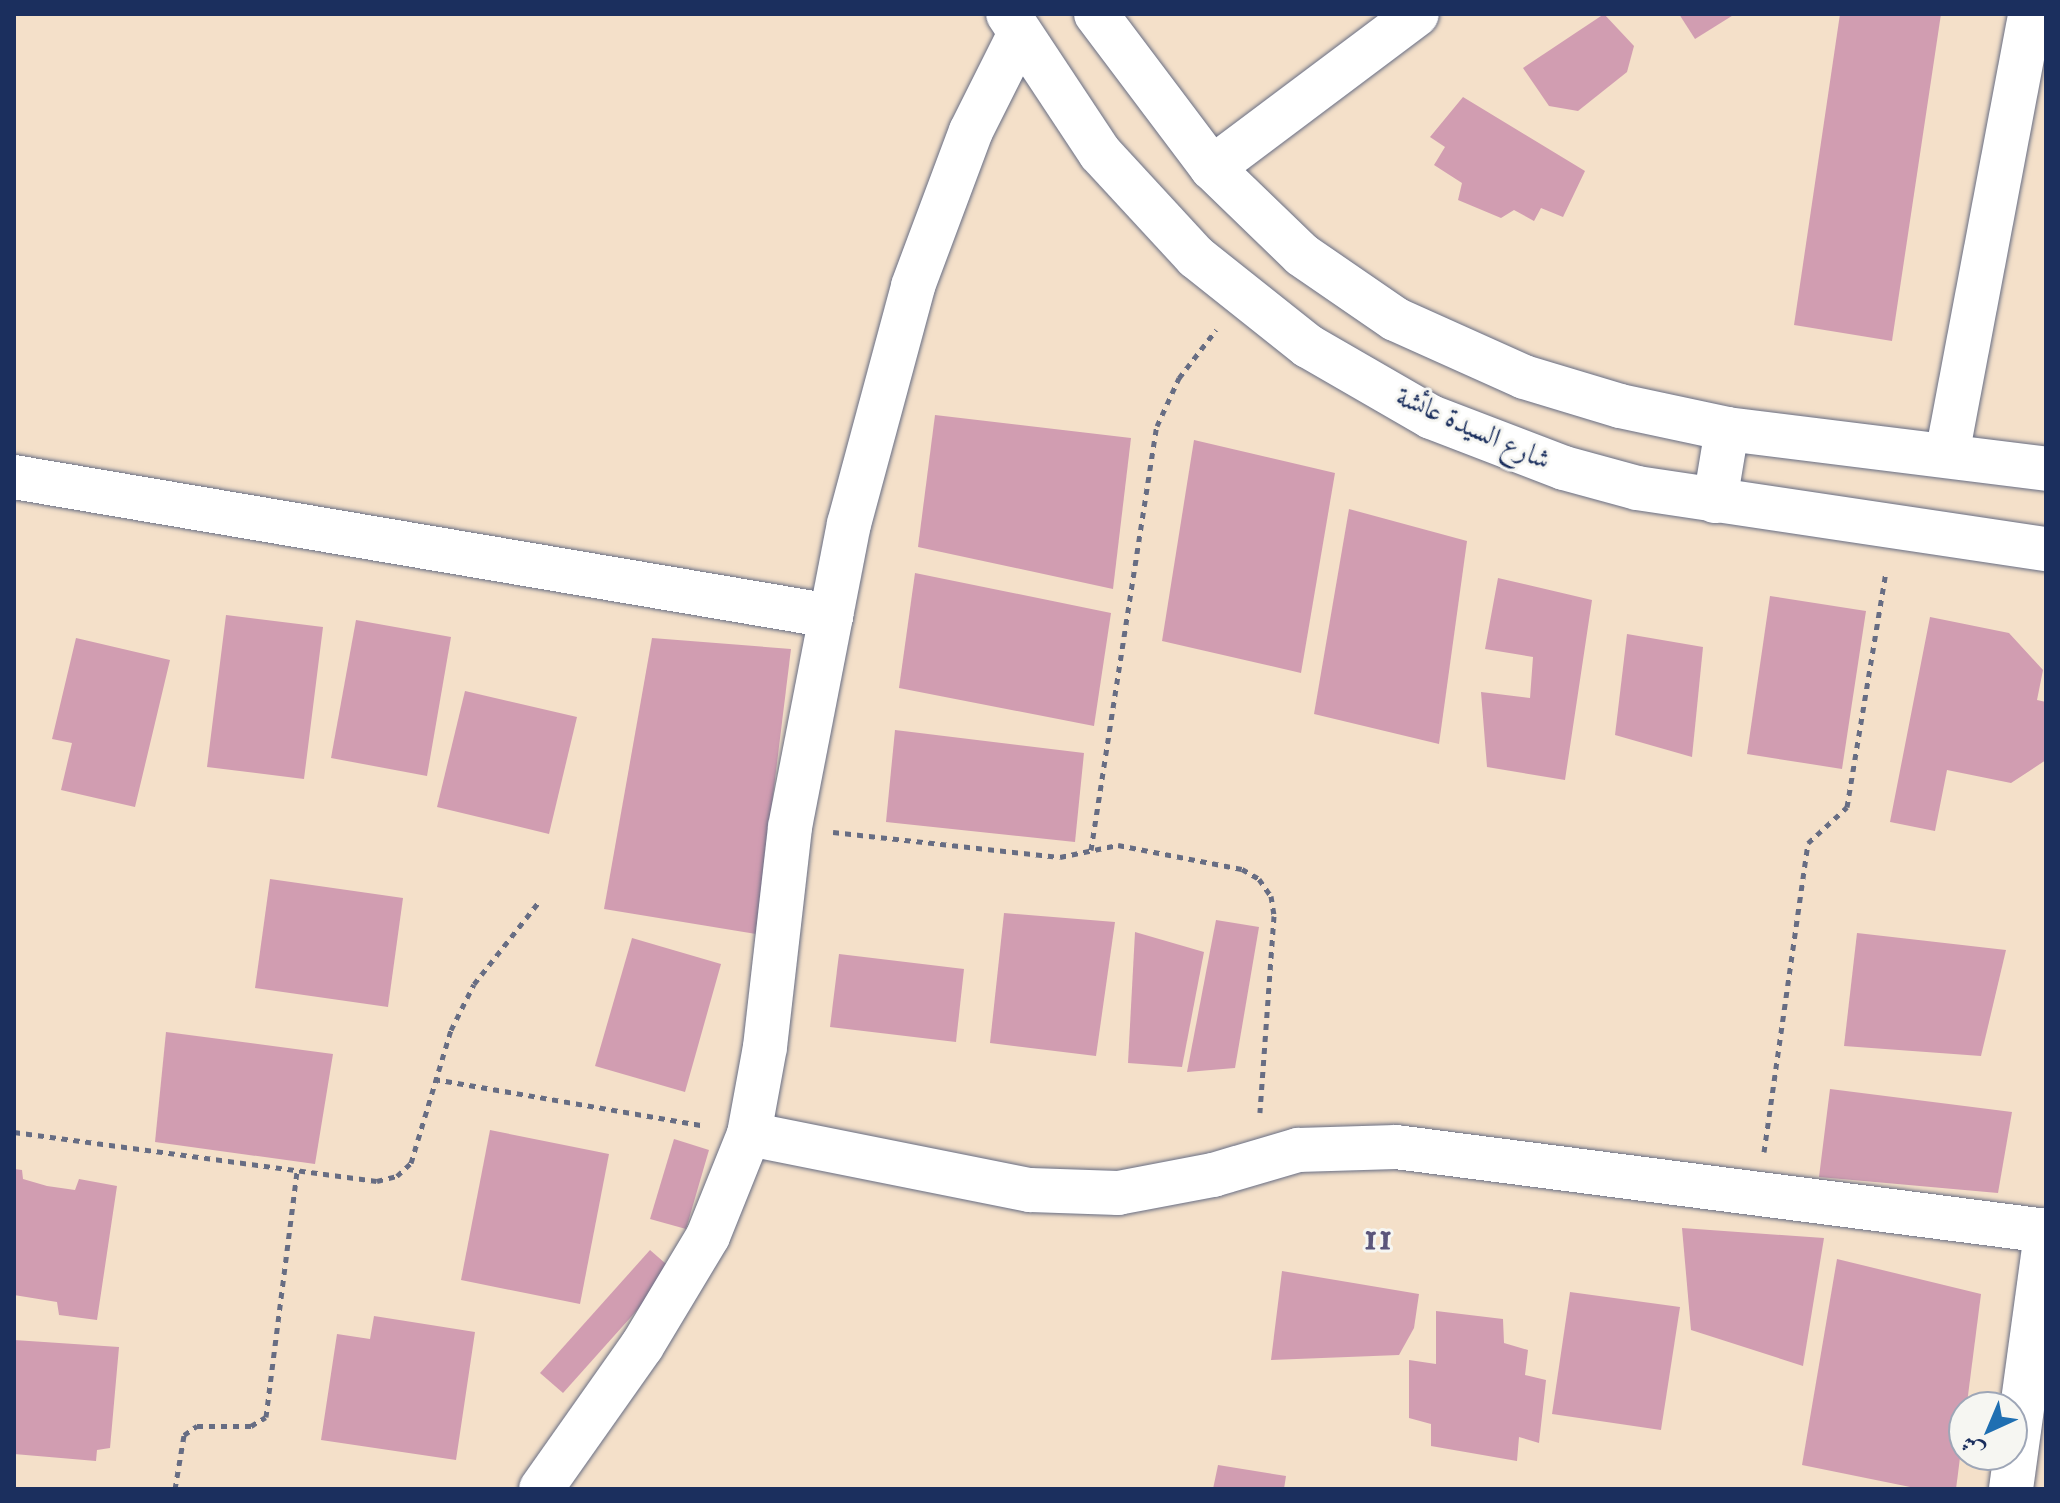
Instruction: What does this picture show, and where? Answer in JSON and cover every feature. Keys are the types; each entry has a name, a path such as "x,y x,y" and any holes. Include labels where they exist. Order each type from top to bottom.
{"street":[{"path":"1096,14 1212,168 1302,255 1395,319 1524,377 1727,429 2046,469"},
{"path":"1212,168 1417,14"},
{"path":"1947,455 2030,14"},
{"path":"541,1489 642,1346 708,1236 749,1134 765,1047 790,827 849,524 913,286 1014,24"},
{"name":"شارع السيدة عائشة","path":"1014,24 1100,153 1196,257 1308,346 1431,417 1564,468 1715,501 2046,549"},
{"path":"1715,501 1727,429"},
{"path":"14,477 831,616"},
{"path":"749,1134 1030,1190 1118,1193 1298,1150 1396,1147 2046,1232 2011,1489"}],"path":[{"path":"1091,851 1157,426 1179,378 1210,335 1249,300"},
{"path":"1758,1194 1808,843 1847,807 1893,527"},
{"path":"790,827 1060,857 1133,846 1242,869 1259,879 1271,896 1256,1162"},
{"path":"14,1132 377,1181 397,1176 411,1163 434,1079 474,984 538,903"},
{"path":"434,1079 749,1134"},
{"path":"175,1489 184,1435 197,1426 251,1426 266,1417 297,1171"}],"building":[{"path":"1604,14 1634,46 1627,72 1578,111 1549,106 1523,68"},
{"path":"1679,14 1735,14 1695,39"},
{"path":"1840,14 1941,14 1892,341 1794,325"},
{"path":"1463,97 1585,171 1563,217 1541,208 1534,221 1514,210 1501,218 1458,200 1462,183 1434,165 1445,147 1430,137"},
{"path":"935,415 1131,438 1113,589 918,547"},
{"path":"1194,440 1335,473 1301,673 1162,641"},
{"path":"1349,509 1467,541 1439,744 1314,714"},
{"path":"915,573 1111,613 1094,726 899,688"},
{"path":"1498,578 1592,600 1565,780 1487,767 1481,692 1530,698 1533,657 1485,649"},
{"path":"1770,596 1866,611 1842,769 1747,754"},
{"path":"226,615 323,627 304,779 207,767"},
{"path":"1930,617 2009,633 2043,670 2037,700 2046,702 2046,760 2011,783 1947,770 1935,831 1890,822"},
{"path":"356,620 451,637 427,776 331,758"},
{"path":"1627,634 1703,647 1692,757 1615,735"},
{"path":"76,638 170,660 135,807 61,790 72,743 52,739"},
{"path":"652,638 791,649 756,934 604,909"},
{"path":"465,691 577,717 549,834 437,807"},
{"path":"895,730 1084,753 1075,842 886,822"},
{"path":"270,879 403,898 388,1007 255,988"},
{"path":"1004,913 1115,922 1096,1056 990,1043"},
{"path":"1216,920 1259,927 1235,1068 1187,1072"},
{"path":"1135,932 1204,952 1182,1067 1128,1063"},
{"path":"1857,933 2006,950 1981,1056 1844,1046"},
{"path":"632,938 721,964 685,1092 595,1066"},
{"path":"839,954 964,969 956,1042 830,1027"},
{"path":"166,1032 333,1054 315,1164 155,1142"},
{"path":"1830,1089 2012,1112 1998,1193 1819,1177"},
{"path":"490,1130 609,1154 580,1304 461,1280"},
{"path":"674,1139 709,1150 686,1229 650,1219"},
{"path":"14,1169 22,1170 23,1179 47,1186 75,1190 79,1179 117,1186 97,1320 59,1315 57,1302 14,1295"},
{"path":"1682,1228 1824,1238 1803,1366 1691,1330"},
{"path":"650,1250 673,1270 563,1393 540,1373"},
{"path":"1837,1259 1981,1294 1969,1391 1948,1391 1948,1471 1958,1471 1956,1489 1920,1489 1802,1465"},
{"path":"1282,1271 1419,1294 1414,1328 1399,1355 1271,1360"},
{"path":"1570,1292 1680,1307 1661,1430 1552,1414"},
{"path":"1436,1311 1503,1319 1504,1343 1528,1350 1525,1375 1546,1380 1539,1443 1519,1437 1517,1461 1431,1446 1431,1424 1409,1418 1409,1360 1436,1364"},
{"path":"374,1316 475,1332 456,1460 321,1440 337,1334 370,1339"},
{"path":"14,1340 119,1347 110,1448 97,1450 96,1461 14,1454"},
{"path":"1218,1465 1286,1476 1284,1489 1213,1489"}],"district":[{"name":"11","path":"1379,1238"}]}
